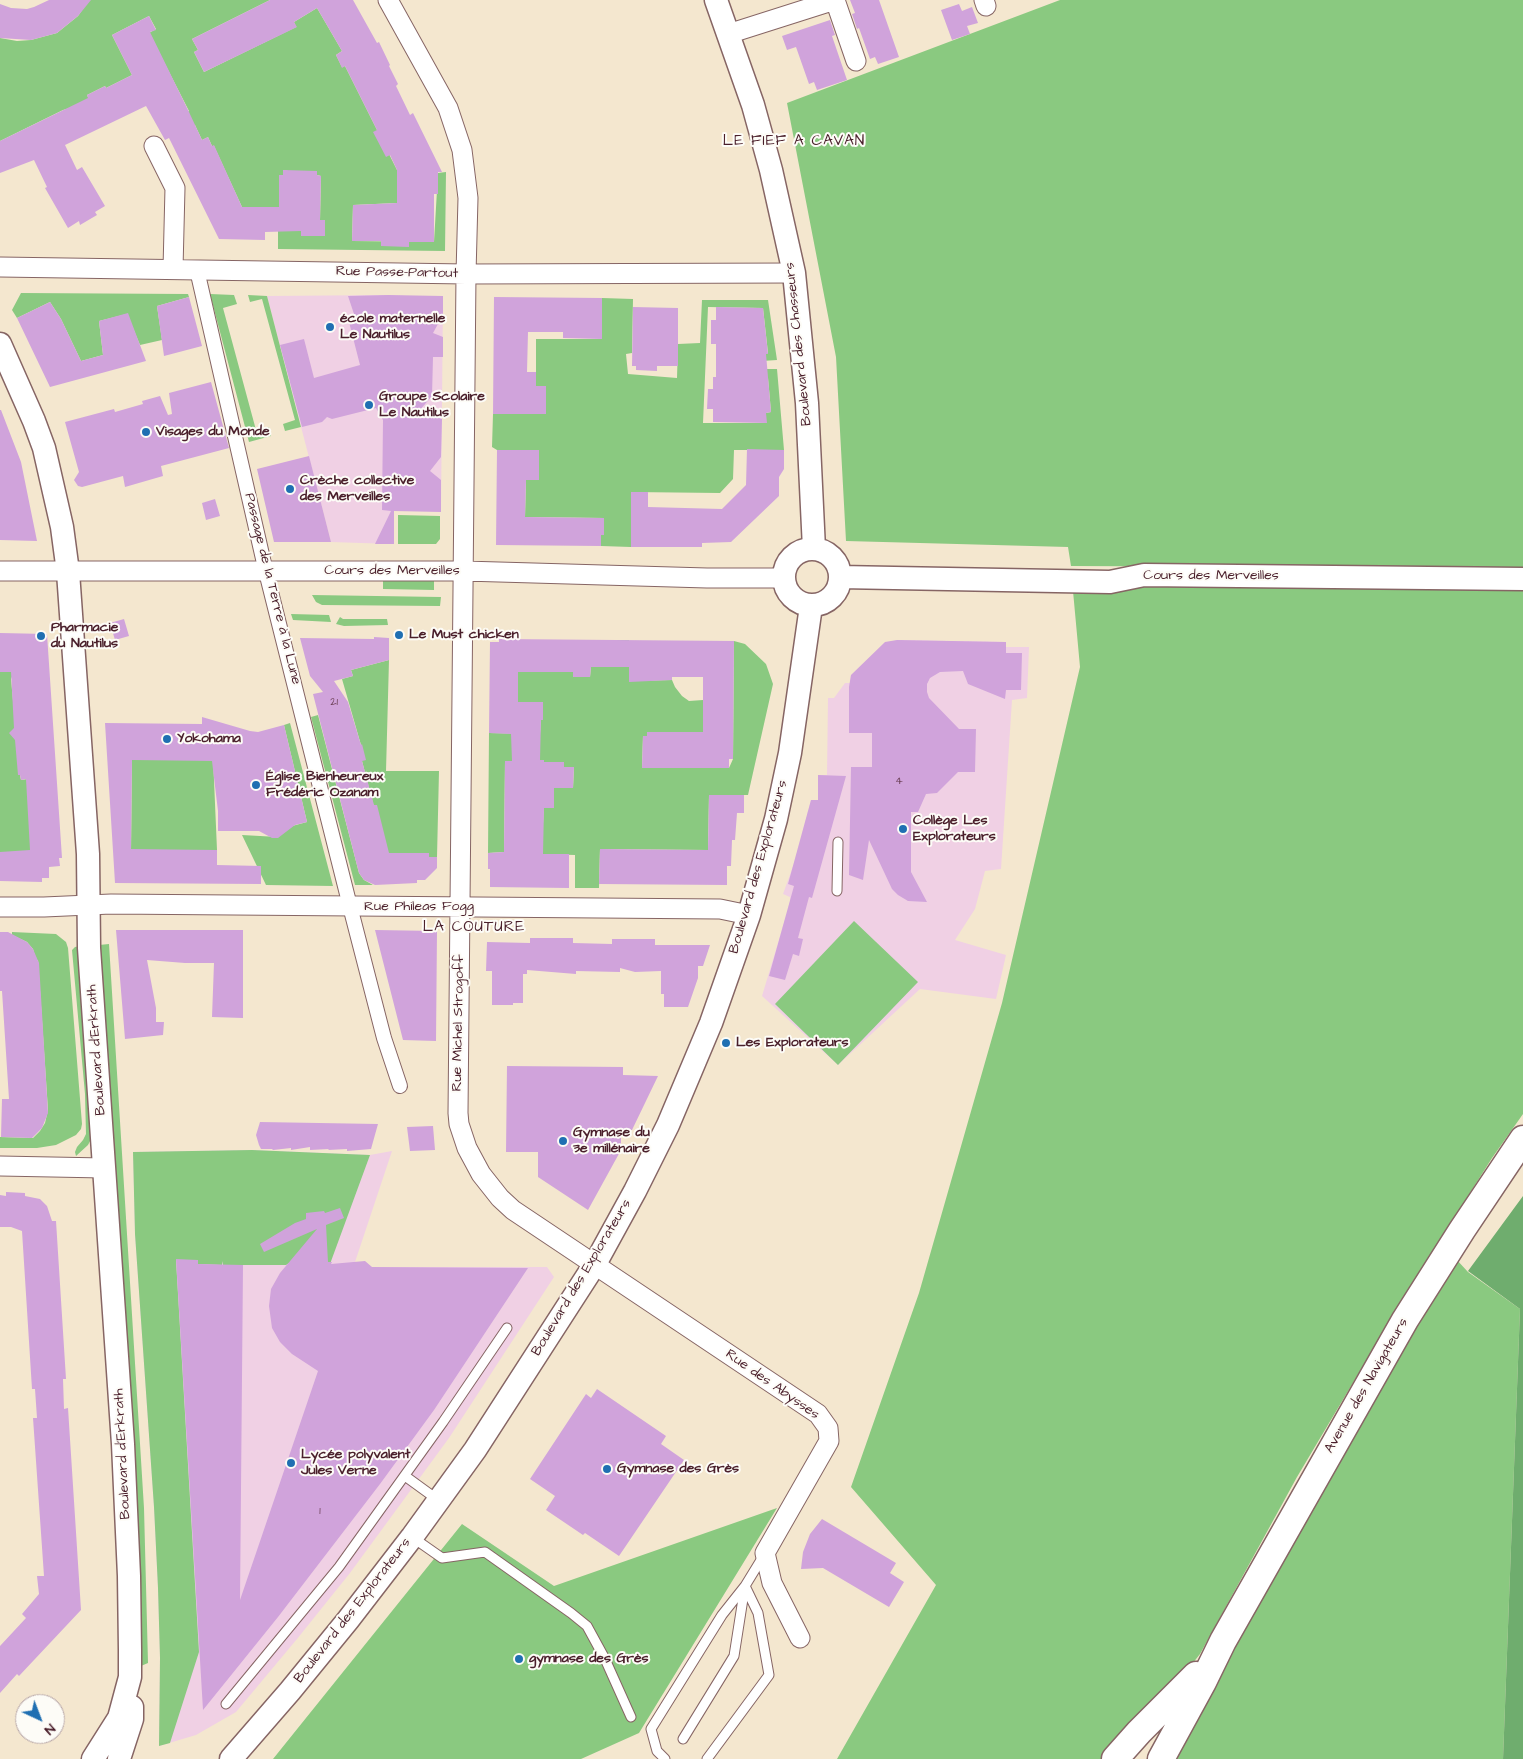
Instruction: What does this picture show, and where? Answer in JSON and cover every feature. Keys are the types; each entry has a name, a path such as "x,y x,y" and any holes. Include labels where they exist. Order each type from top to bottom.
{"main road":[{"name":"Avenue des Navigateurs","path":"1161,1759 1223,1641 1405,1320 1523,1139"},
{"name":"Avenue des Navigateurs","path":"1115,1759 1197,1674 1223,1641"}],"street":[{"name":"Rue Michel Strogoff","path":"388,0 448,108 462,150 468,198 458,1113 462,1136 472,1160 500,1198 524,1219 595,1264"},
{"name":"Boulevard des Chasseurs","path":"716,0 753,105 794,273 807,403 814,549"},
{"path":"728,34 836,0 856,61"},
{"path":"154,146 175,188 173,269"},
{"name":"Rue Passe-Partout","path":"0,267 466,274 794,273"},
{"name":"Passage de la Terre à la Lune","path":"196,270 266,572 384,1038 400,1086"},
{"name":"Boulevard d'Erkrath","path":"0,344 34,420 44,448 66,547 88,854 89,948 130,1576 130,1677 119,1718 93,1759"},
{"path":"814,549 824,552 834,560 839,568 840,577 839,586 833,596 823,603 811,606 801,604 792,598 786,589 784,570 792,558 800,552 814,549"},
{"name":"Cours des Merveilles","path":"0,571 464,572 784,578"},
{"name":"Cours des Merveilles","path":"840,577 1110,582 1144,575 1523,579"},
{"name":"Boulevard des Explorateurs","path":"231,1759 290,1691 412,1537 475,1450 595,1264 636,1191 668,1125 711,1023 749,914 776,819 790,753 811,606"},
{"name":"Rue Phileas Fogg","path":"0,907 89,904 720,909 749,914"},
{"path":"0,1166 104,1168"},
{"name":"Rue des Abysses","path":"595,1264 818,1414 828,1428 829,1441 765,1553"},
{"path":"765,1553 772,1583 800,1638"},
{"path":"119,1759 132,1719 130,1677"}],"lane":[{"path":"838,842 838,891"},
{"path":"226,1704 339,1567 508,1328"},
{"path":"405,1476 438,1500"},
{"path":"412,1537 442,1558 485,1552 587,1626 605,1659 631,1717"},
{"path":"666,1759 657,1751 651,1729 722,1616 745,1586 765,1553"},
{"path":"683,1739 734,1656 745,1586"},
{"path":"707,1759 768,1676 758,1614 745,1586"}],"shaded area":[{"name":"Groupe Scolaire Le Nautilus","path":"388,295 443,298 441,509 394,511 394,541 391,544 331,542 267,296"},
{"name":"Collège Les Explorateurs","path":"897,640 1006,642 1006,647 1029,647 1027,698 1012,700 1001,869 985,871 975,909 955,940 1006,955 996,999 920,989 838,1065 762,996 790,903 790,897 783,894 796,858 811,800 818,800 818,775 827,775 828,698 834,698 845,683 850,683 851,675"},
{"name":"Lycée polyvalent Jules Verne","path":"252,1150 370,1155 392,1151 355,1262 372,1267 547,1267 554,1277 449,1438 350,1573 236,1712 196,1735 159,1746 160,1658 158,1588 135,1234 133,1152"}],"green space":[{"path":"89,0 270,0 192,39 198,50 194,52 204,72 296,27 294,22 317,8 342,51 336,55 342,67 345,66 397,170 397,203 353,205 352,241 434,242 438,173 446,172 445,251 278,249 278,231 301,231 301,236 325,236 320,220 321,176 317,175 316,171 305,171 305,174 283,170 283,175 279,175 279,207 242,207 214,146 212,146 208,137 202,140 195,125 192,126 186,113 189,111 149,33 156,29 149,16 112,35 132,75 87,95 90,102 63,110 0,141 0,38 17,41 31,40 57,33 78,16"},
{"path":"1060,0 1523,0 1523,568 1071,566 1068,547 846,541 836,357 787,103"},
{"path":"21,293 188,294 189,297 157,306 162,340 140,345 127,314 99,321 103,355 81,361 61,319 50,302 17,318 12,310"},
{"path":"210,294 234,295 237,304 223,308 256,430 269,427 271,436 249,442"},
{"path":"248,295 267,296 301,427 285,431 283,424 295,420 262,299 250,302"},
{"path":"602,298 633,299 632,353 626,354 628,374 677,378 678,344 700,343 702,300 768,300 777,360 762,361 761,354 768,353 763,308 708,307 703,423 766,423 766,413 771,412 768,378 759,369 777,369 784,450 734,450 733,479 720,493 631,492 631,547 601,546 601,535 604,535 604,518 525,517 526,480 539,479 539,450 497,450 492,447 493,414 546,414 546,386 536,386 536,339 602,339"},
{"path":"398,515 440,516 440,539 436,544 398,544"},
{"path":"383,580 434,581 434,590 383,589"},
{"path":"1153,584 1523,588 1523,1114 1492,1158 1395,1312 1297,1477 1200,1654 1181,1678 1106,1759 837,1759 936,1585 851,1487 919,1293 1002,1003 1080,667 1073,591"},
{"path":"312,595 441,597 440,606 322,605 316,602"},
{"path":"291,614 329,615 331,622 293,620"},
{"path":"340,617 343,619 387,619 388,625 344,626 336,624"},
{"path":"603,640 629,640 629,681 672,680 682,696 689,701 703,700 703,732 647,732 647,736 643,736 642,767 729,768 733,759 734,641 745,644 766,664 773,684 748,795 709,795 708,850 600,849 599,888 575,888 575,855 541,854 544,808 554,808 554,788 573,788 574,767 564,767 544,762 505,761 504,852 488,853 489,733 540,734 541,720 543,720 543,702 518,702 518,672 573,670 574,677 590,677 591,667 603,667"},
{"path":"389,660 386,771 439,771 437,857 429,857 429,853 386,853 362,761 361,745 342,679 353,676 351,670"},
{"path":"0,672 14,672 11,679 20,775 21,780 28,779 35,855 0,852"},
{"path":"318,715 359,873 364,880 373,885 355,885 311,717"},
{"path":"290,723 333,886 266,885 242,835 278,837 281,829 307,822 284,725"},
{"path":"213,757 217,850 131,851 132,758"},
{"path":"854,921 918,982 838,1065 775,1004"},
{"path":"12,932 56,934 66,942 68,948 82,1124 81,1129 76,1135 56,1145 37,1148 0,1148 0,1137 33,1138 45,1123 48,1110 38,960 36,960 33,949 27,942 12,935"},
{"path":"109,944 144,1508 148,1663 141,1666 99,945"},
{"path":"80,946 93,1135 88,1145 76,1156 77,1147 86,1134 85,1094 72,950"},
{"path":"252,1150 370,1155 330,1264 223,1265 223,1261 222,1265 197,1264 176,1260 199,1652 170,1743 159,1746 160,1658 158,1588 135,1234 133,1152"},
{"path":"1523,1196 1523,1759 1503,1759 1520,1309 1468,1271"},
{"path":"1456,1259 1468,1272 1520,1309 1503,1759 1174,1759 1288,1548"},
{"name":"gymnase des Grès","path":"777,1508 639,1733 581,1759 273,1759 462,1524 554,1586"}],"building":[{"path":"49,0 91,0 78,16 57,33 31,40 0,38 0,4 11,8 27,9"},
{"path":"270,0 353,0 377,43 379,42 398,84 396,86 410,115 413,113 442,172 438,172 438,194 434,194 434,242 409,242 409,247 381,246 381,241 352,241 353,205 397,203 397,170 390,155 386,157 373,132 377,130 345,66 342,68 336,55 342,51 317,8 294,22 297,27 204,72 194,52 198,50 192,39"},
{"path":"850,0 879,0 899,57 878,64 875,57 870,59 859,28 857,29 852,14 855,13"},
{"path":"959,4 962,11 972,7 978,23 967,26 970,34 952,40 941,10"},
{"path":"149,16 156,30 150,32 202,140 208,137 212,146 214,145 242,207 279,207 279,175 283,175 283,170 317,171 317,175 321,176 320,220 325,220 325,236 301,236 301,231 265,232 265,240 219,239 169,138 165,140 146,106 65,145 77,170 82,167 105,206 95,212 97,215 80,225 79,221 68,228 45,188 47,187 34,160 0,173 0,141 88,98 87,95 105,86 106,88 132,75 112,35"},
{"path":"830,20 835,35 832,36 847,80 817,90 814,82 809,84 796,47 787,50 782,36"},
{"path":"348,296 443,296 443,315 433,333 443,337 443,357 433,357 432,396 419,411 442,419 441,457 430,471 441,480 441,512 394,511 394,544 375,544 391,511 382,510 383,420 376,408 332,419 327,417 322,422 302,427 280,345 304,339 314,378 360,365 349,322 356,320"},
{"path":"189,297 202,346 164,356 157,306"},
{"path":"494,297 602,298 602,339 563,338 563,332 528,332 527,372 536,372 536,386 546,386 546,414 493,414"},
{"path":"50,302 61,319 81,361 103,355 99,321 128,313 146,361 50,387 17,318"},
{"path":"633,307 678,308 678,366 657,366 657,371 636,370 636,366 632,366"},
{"path":"716,307 763,308 771,412 766,413 767,423 713,422 713,409 707,409 708,389 713,389 713,377 716,377 716,344 711,344 711,320 716,320"},
{"name":"Visages du Monde","path":"211,382 229,448 161,466 163,476 125,487 123,476 82,487 78,486 74,480 79,472 65,422 114,409 115,412 143,404 142,401 160,396 168,415 172,414 169,393"},
{"path":"0,410 21,462 37,541 0,540"},
{"path":"747,449 784,450 784,469 779,477 779,496 731,542 702,543 702,547 631,547 631,492 648,492 648,507 722,509 746,485"},
{"path":"497,450 539,450 539,480 526,480 525,517 604,518 604,535 601,535 601,546 496,545"},
{"name":"Crèche collective des Merveilles","path":"309,456 331,542 274,542 257,469"},
{"path":"215,499 220,516 206,520 202,503"},
{"path":"124,619 129,636 115,640 110,623"},
{"path":"0,633 47,634 62,858 59,858 60,866 49,867 49,878 42,878 42,882 0,881 0,852 30,850 26,779 21,780 20,775 18,775 15,740 9,733 14,728 11,672 0,672"},
{"path":"374,637 389,638 389,660 351,670 353,676 334,681 348,702 362,744 366,760 362,761 374,805 377,805 389,853 429,853 429,857 437,857 437,868 425,880 417,880 417,883 375,885 364,880 359,873 313,694 323,692 310,676 300,638 374,639"},
{"path":"499,639 734,641 733,759 729,759 729,768 642,768 643,736 647,736 647,732 703,732 703,677 672,677 672,680 629,682 629,667 591,667 590,677 573,677 573,672 518,672 518,702 543,702 540,760 544,760 544,762 564,762 564,767 574,767 573,788 554,788 554,808 544,808 543,854 569,854 569,888 490,887 488,853 504,852 505,761 512,761 511,734 489,733 490,642 499,642"},
{"path":"897,640 1006,642 1006,653 1022,653 1021,690 1006,690 1005,699 968,684 963,671 940,672 930,678 927,684 929,698 959,729 976,729 975,772 958,772 937,793 926,794 918,812 911,812 911,872 927,902 908,901 892,889 869,840 863,880 849,875 851,767 872,767 872,733 849,733 849,687 851,675 885,642"},
{"path":"202,717 258,732 284,725 307,822 295,825 278,838 272,838 259,831 218,831 218,811 212,761 132,760 131,849 217,850 217,865 261,866 261,884 115,883 105,723 202,724"},
{"path":"818,775 846,776 812,898 809,897 798,938 803,939 799,956 793,954 785,980 769,976 794,886 788,884 811,800 818,800"},
{"path":"709,795 744,795 744,813 737,813 735,840 732,840 731,866 727,866 727,885 599,884 600,849 708,850"},
{"path":"116,930 243,930 243,1018 212,1017 214,963 147,960 156,1008 156,1022 164,1022 163,1035 125,1039"},
{"path":"375,930 437,931 436,1041 403,1040"},
{"path":"0,932 8,932 27,942 33,949 39,963 48,1113 42,1128 32,1138 1,1137 2,1099 9,1099 2,991 0,991"},
{"path":"530,938 573,938 573,943 612,944 612,939 655,939 655,945 710,945 703,966 698,966 698,978 688,1007 664,1007 664,994 661,994 661,971 635,972 620,968 620,972 576,971 576,974 527,970 527,974 523,974 523,1003 492,1005 492,971 486,971 487,942 530,943"},
{"name":"Gymnase du 3e millénaire","path":"507,1066 623,1067 623,1075 658,1076 632,1130 621,1130 621,1150 588,1210 538,1177 538,1152 506,1152"},
{"path":"260,1122 378,1124 371,1149 347,1151 347,1149 310,1150 310,1147 273,1150 261,1149 259,1145 256,1135"},
{"path":"433,1126 435,1150 410,1151 407,1127"},
{"path":"6,1192 25,1193 25,1196 40,1199 47,1206 52,1221 56,1221 66,1379 63,1379 64,1409 68,1408 81,1610 19,1676 17,1674 0,1693 0,1646 26,1618 22,1614 39,1594 37,1576 44,1576 33,1418 37,1418 35,1389 32,1389 22,1231 11,1227 0,1227 0,1195 6,1196"},
{"path":"340,1208 344,1218 326,1225 328,1262 332,1262 331,1264 365,1261 372,1267 528,1268 434,1410 380,1484 278,1617 203,1710 176,1259 198,1260 198,1264 243,1265 240,1600 318,1371 292,1354 280,1342 272,1328 269,1306 271,1289 280,1273 317,1229 264,1252 260,1244 295,1223 306,1219 306,1213 324,1211 325,1213"},
{"name":"Gymnase des Grès","path":"597,1389 666,1436 661,1444 684,1460 619,1556 546,1510 555,1496 530,1479 586,1394 591,1398"},
{"path":"822,1519 896,1563 890,1573 904,1582 889,1607 823,1568 801,1569 803,1552 810,1534"}],"place":[{"name":"école maternelle Le Nautilus","path":"330,327"},
{"name":"Groupe Scolaire Le Nautilus","path":"369,405"},
{"name":"Visages du Monde","path":"146,432"},
{"name":"Crèche collective des Merveilles","path":"290,489"},
{"name":"Le Must chicken","path":"399,635"},
{"name":"Pharmacie du Nautilus","path":"41,636"},
{"name":"Yokohama","path":"167,739"},
{"name":"Église Bienheureux Frédéric Ozanam","path":"256,785"},
{"name":"Collège Les Explorateurs","path":"903,829"},
{"name":"Les Explorateurs","path":"726,1043"},
{"name":"Gymnase du 3e millénaire","path":"563,1141"},
{"name":"Lycée polyvalent Jules Verne","path":"291,1463"},
{"name":"Gymnase des Grès","path":"607,1469"},
{"name":"gymnase des Grès","path":"519,1659"}],"district":[{"name":"LE FIEF A CAVAN","path":"794,142"},
{"name":"LA COUTURE","path":"474,928"}]}
